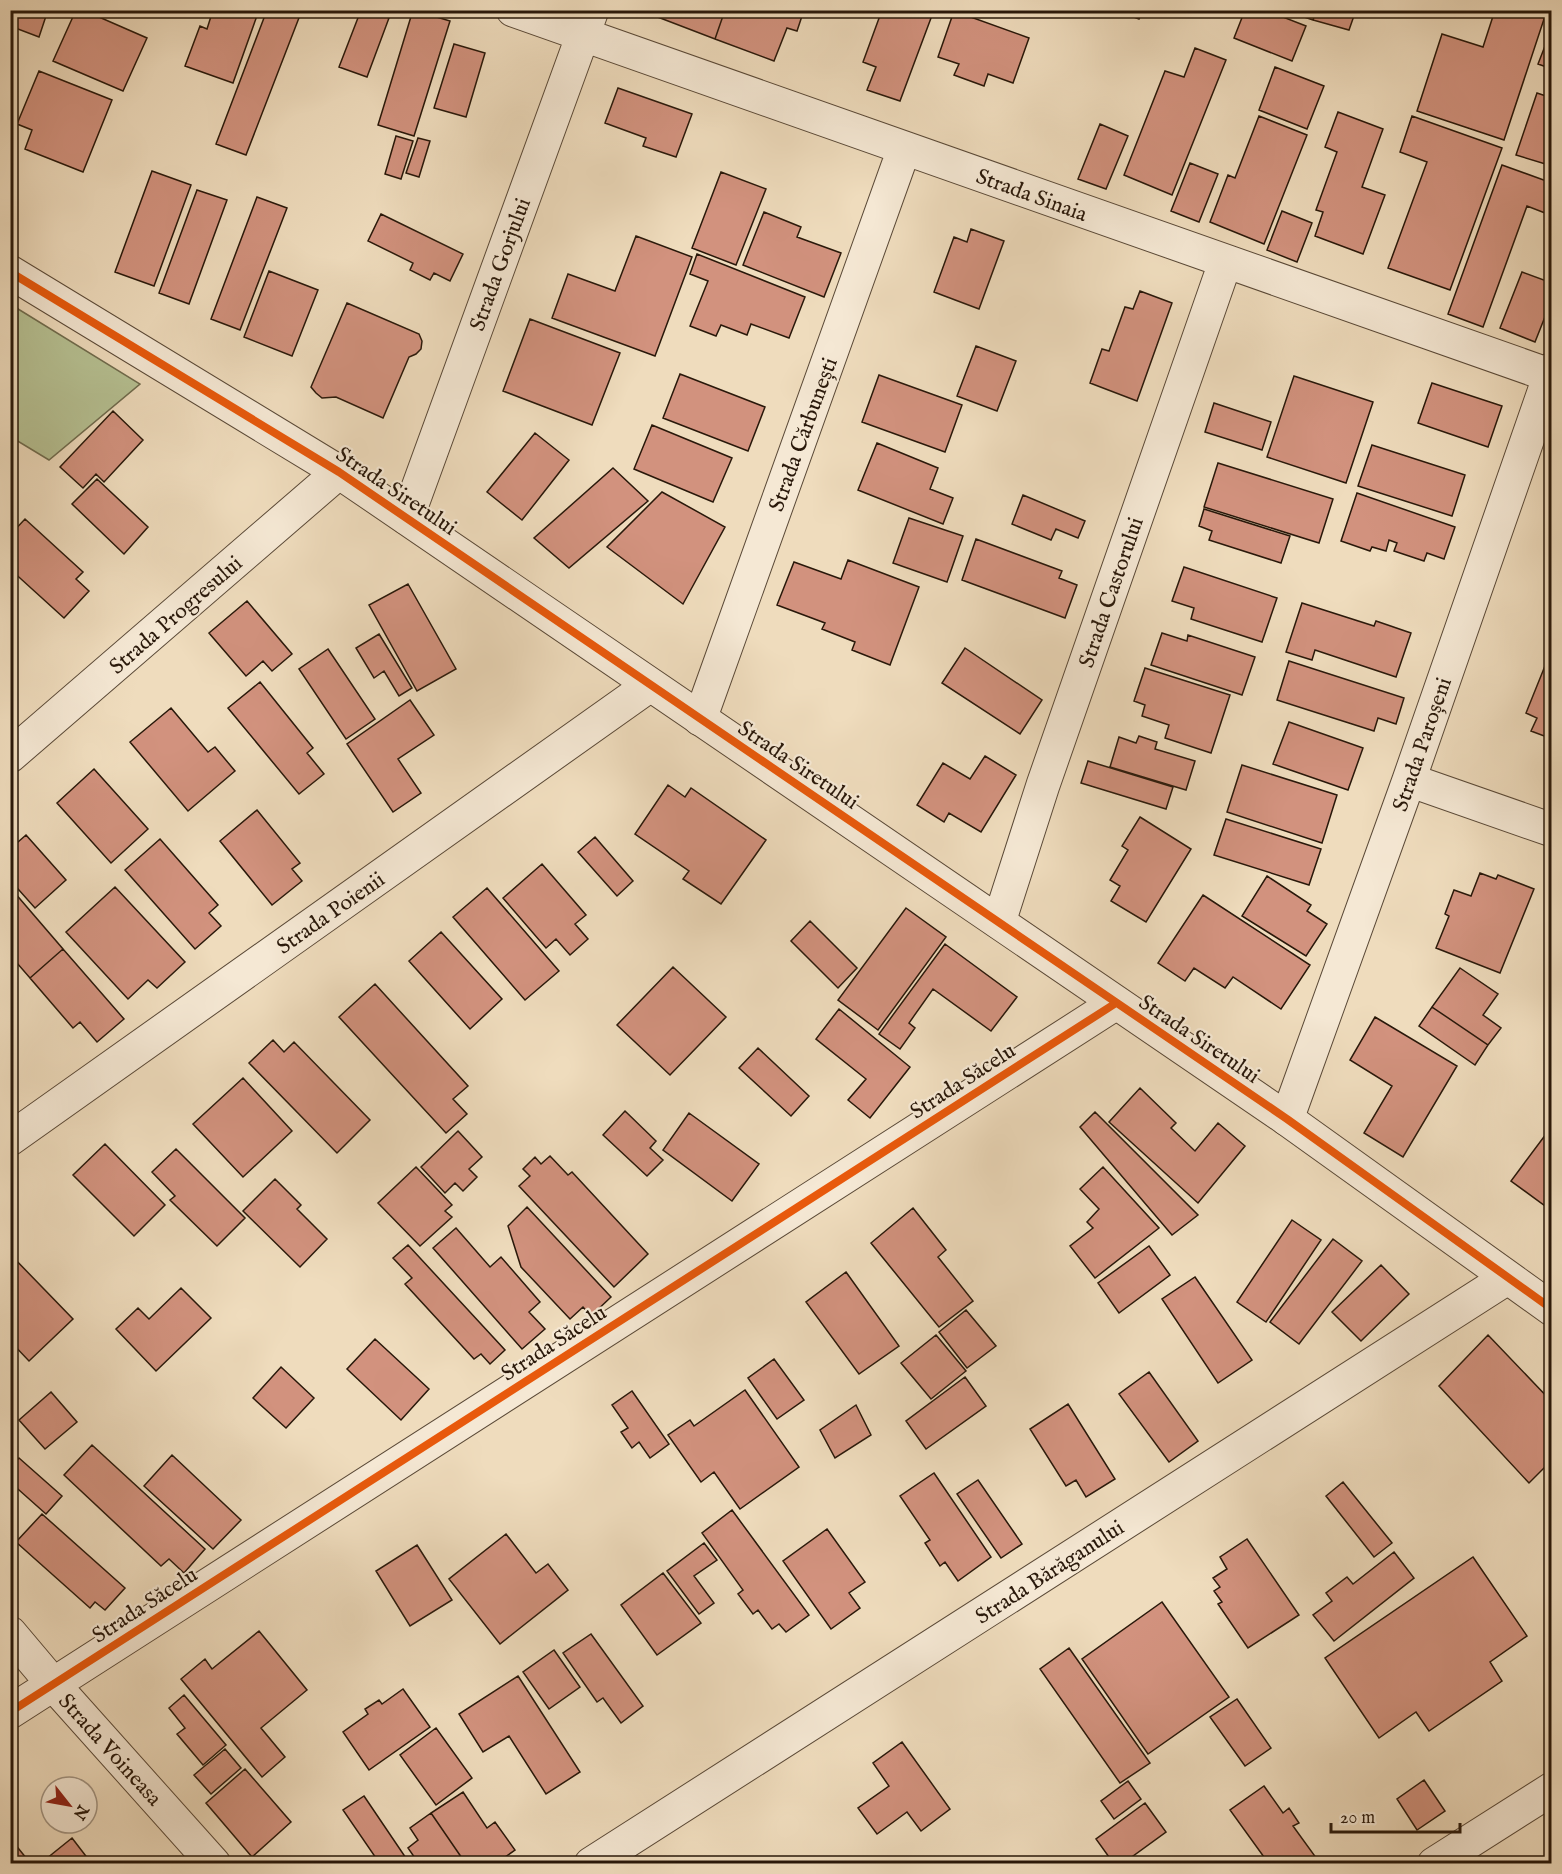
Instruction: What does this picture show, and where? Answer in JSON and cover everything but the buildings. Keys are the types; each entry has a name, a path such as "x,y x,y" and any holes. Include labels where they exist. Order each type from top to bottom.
{"street":[{"name":"Strada Sinaia","path":"513,10 588,23 904,149 1551,374"},
{"name":"Strada Gorjului","path":"406,518 588,23"},
{"name":"Strada Cărbunești","path":"700,719 904,149"},
{"name":"Strada Castorului","path":"999,922 1043,785 1225,262"},
{"name":"Strada Siretului","path":"10,272 339,472 1287,1119 1551,1309"},
{"name":"Strada Paroșeni","path":"1287,1119 1551,374"},
{"name":"Strada Progresului","path":"10,756 339,472"},
{"name":"Strada Poienii","path":"10,1139 650,685"},
{"path":"1408,780 1551,830"},
{"name":"Strada Săcelu","path":"10,1712 1116,1003"},
{"name":"Strada Bărăganului","path":"591,1863 1508,1278"},
{"name":"Strada Voineasa","path":"10,1633 214,1863"},
{"path":"1434,1863 1551,1789"}],"green space":[{"path":"10,304 140,384 49,460 11,437"}],"cycle path":[{"path":"10,272 339,472 1287,1119 1552,1309"},
{"path":"10,1712 1116,1003"}]}
